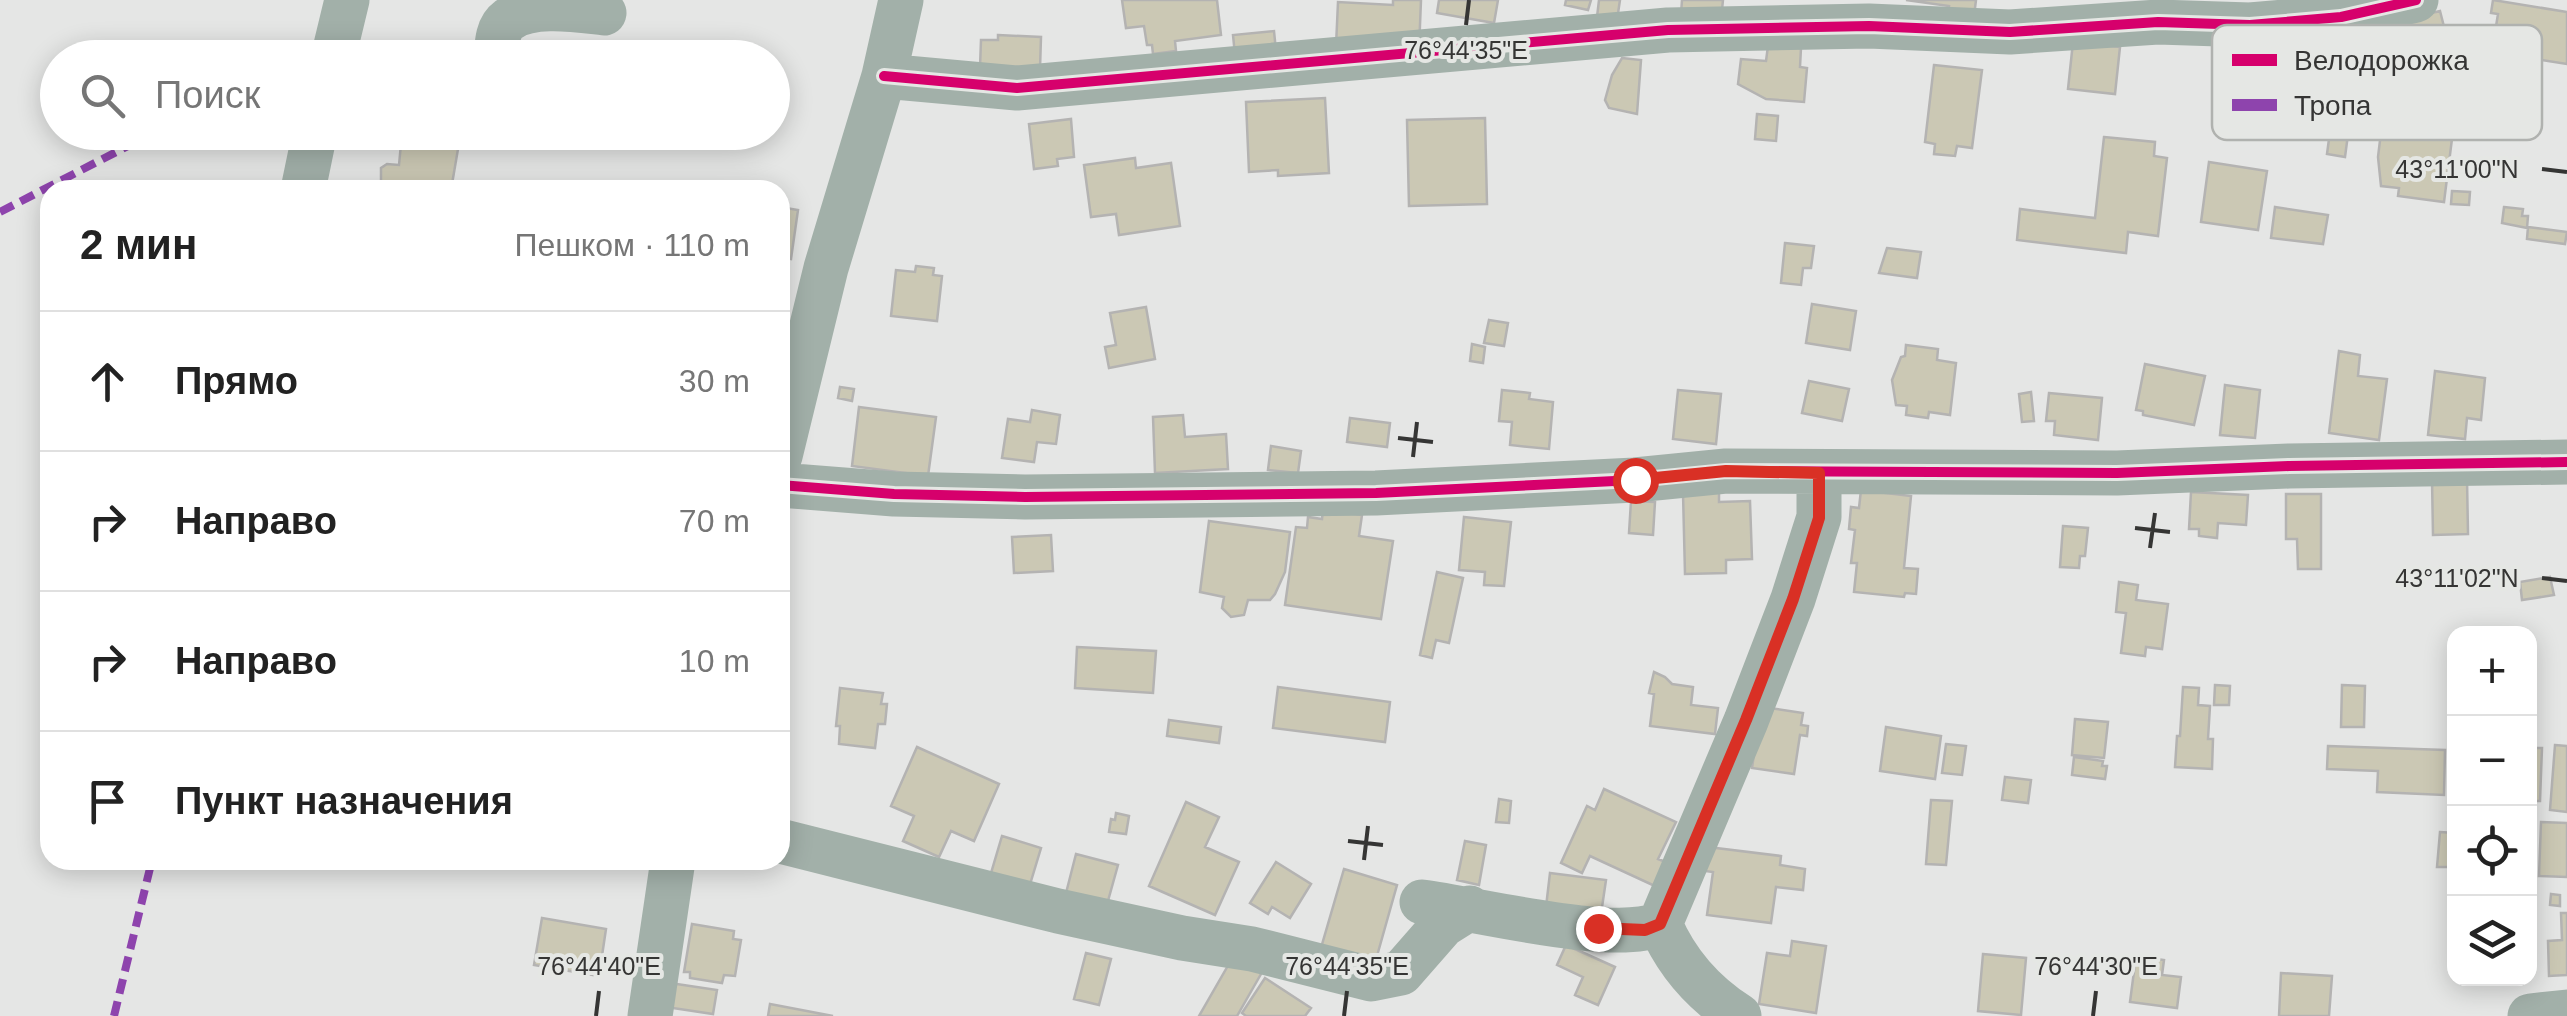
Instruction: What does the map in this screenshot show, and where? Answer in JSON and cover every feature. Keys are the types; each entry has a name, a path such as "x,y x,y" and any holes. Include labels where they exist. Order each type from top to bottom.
{"street":[{"path":"790,415 826,268 884,76 902,0"},
{"path":"884,76 1017,88 1668,30 1869,26 2010,32 2158,22 2250,24 2341,16 2416,0"},
{"path":"498,40 499,31 509,18 550,7 604,12"},
{"path":"306,180 312,150"},
{"path":"790,486 969,496 1358,494 1635,480 1726,471 2118,473 2567,462"},
{"path":"1422,902 1598,928 1645,930 1660,924 1793,599 1819,518 1819,473"},
{"path":"790,844 1058,911 1252,949 1371,979 1400,974 1443,925 1470,908"},
{"path":"650,1016 672,870"},
{"path":"1660,924 1686,970 1709,998 1739,1016"},
{"path":"2530,1016 2567,1012"}],"building":[{"path":"1122,0 1217,0 1221,35 1175,41 1176,51 1153,54 1144,26 1126,28"},
{"path":"1393,0 1421,0 1419,50 1336,46 1338,2 1393,5"},
{"path":"1439,0 1498,0 1494,23 1437,13"},
{"path":"1566,0 1591,0 1588,10 1565,5"},
{"path":"1599,0 1620,0 1617,20 1597,17"},
{"path":"1682,0 1723,0 1721,19 1681,14"},
{"path":"1906,0 1976,0 1974,16 1948,13 1949,6"},
{"path":"2493,0 2567,12 2567,64 2542,60 2542,25 2496,25 2498,14 2491,13"},
{"path":"2440,11 2444,25 2408,25 2406,19"},
{"path":"1274,31 1276,51 1235,55 1233,35"},
{"path":"998,35 1041,37 1040,69 980,67 981,40 998,40"},
{"path":"2073,42 2120,47 2115,94 2068,89"},
{"path":"1768,46 1801,48 1800,67 1807,68 1804,102 1766,99 1738,84 1741,59 1766,61"},
{"path":"1622,58 1641,60 1637,114 1609,108 1605,100"},
{"path":"1934,65 1982,70 1972,148 1957,146 1955,156 1934,154 1935,144 1925,142"},
{"path":"1325,98 1329,173 1278,176 1278,170 1249,172 1246,102"},
{"path":"1757,114 1778,116 1776,141 1755,139"},
{"path":"1485,118 1487,204 1409,206 1407,120"},
{"path":"1071,119 1074,157 1057,159 1058,166 1034,169 1029,124"},
{"path":"2104,137 2155,142 2154,156 2167,158 2158,236 2128,232 2126,253 2017,240 2020,209 2095,218"},
{"path":"2329,140 2347,140 2345,157 2327,154"},
{"path":"2380,140 2452,140 2444,202 2398,196 2399,188 2381,186"},
{"path":"400,150 458,150 453,180 381,180 381,168 399,165"},
{"path":"1135,158 1136,168 1171,163 1180,226 1119,235 1116,214 1091,217 1084,165"},
{"path":"2209,162 2267,171 2258,230 2201,222"},
{"path":"2452,191 2470,192 2469,205 2451,204"},
{"path":"2275,207 2328,215 2323,244 2271,238"},
{"path":"2504,207 2523,209 2522,216 2528,216 2527,228 2502,223"},
{"path":"790,209 798,210 790,259"},
{"path":"2528,227 2567,232 2565,244 2527,239"},
{"path":"1785,243 1814,246 1811,268 1803,268 1801,285 1781,283"},
{"path":"1887,248 1921,252 1917,278 1879,273"},
{"path":"916,266 934,268 933,275 942,276 937,321 891,316 896,270 915,272"},
{"path":"1812,304 1856,311 1850,350 1806,343"},
{"path":"1146,307 1155,359 1109,368 1105,347 1116,345 1110,313"},
{"path":"1489,320 1508,323 1504,346 1484,343"},
{"path":"1472,344 1485,347 1483,363 1470,361"},
{"path":"1906,345 1938,349 1937,360 1956,363 1950,415 1906,415 1907,406 1896,405 1892,380 1901,357 1905,356"},
{"path":"2339,351 2360,355 2358,376 2387,379 2379,440 2329,433"},
{"path":"2145,364 2205,376 2194,425 2143,415 2143,411 2136,410"},
{"path":"2435,371 2485,378 2481,420 2467,418 2465,439 2428,435"},
{"path":"1809,381 1849,389 1842,421 1802,413"},
{"path":"2225,385 2260,390 2255,438 2220,435"},
{"path":"840,387 854,389 852,401 838,398"},
{"path":"1502,390 1530,393 1529,399 1553,402 1549,449 1510,445 1512,422 1499,421"},
{"path":"1678,390 1721,394 1716,444 1673,439"},
{"path":"2031,392 2034,421 2022,422 2019,394"},
{"path":"2049,393 2102,398 2098,440 2054,435 2055,421 2046,421"},
{"path":"859,407 936,417 928,476 852,466"},
{"path":"1032,410 1060,415 1056,444 1037,442 1034,462 1002,458 1008,419 1030,422"},
{"path":"1183,415 1185,437 1226,434 1228,469 1155,473 1153,417"},
{"path":"1350,418 1390,423 1387,447 1347,442"},
{"path":"1271,446 1301,451 1298,473 1268,470"},
{"path":"2467,478 2468,534 2433,535 2432,479"},
{"path":"1861,490 1911,496 1904,568 1918,569 1916,594 1905,593 1904,597 1854,592 1857,563 1851,563 1855,530 1849,529 1851,507 1859,508"},
{"path":"1719,491 1719,502 1750,501 1752,559 1726,560 1726,573 1685,574 1683,493"},
{"path":"2191,492 2248,495 2246,525 2218,523 2217,538 2199,536 2199,529 2189,529"},
{"path":"2286,494 2321,494 2321,569 2298,569 2297,539 2286,539"},
{"path":"1631,501 1655,502 1653,535 1629,533"},
{"path":"1323,510 1362,515 1359,536 1393,541 1381,619 1285,605 1296,527 1307,528 1308,517 1322,519"},
{"path":"1464,517 1511,522 1504,586 1484,585 1485,572 1459,570"},
{"path":"1209,521 1290,532 1285,572 1275,594 1270,600 1248,600 1244,615 1231,617 1222,608 1224,597 1200,592"},
{"path":"2063,526 2088,528 2085,556 2080,556 2079,568 2060,567"},
{"path":"1051,535 1053,571 1014,573 1012,537"},
{"path":"1437,572 1463,578 1449,643 1436,640 1432,658 1420,655"},
{"path":"2550,577 2554,595 2522,600 2520,582"},
{"path":"2119,582 2138,585 2136,600 2168,604 2162,649 2146,647 2145,656 2121,653 2126,613 2116,612"},
{"path":"1077,647 1156,651 1153,693 1075,688"},
{"path":"1654,672 1672,684 1693,687 1691,705 1718,708 1715,734 1650,726 1654,694 1649,693"},
{"path":"2215,685 2230,686 2229,705 2214,705"},
{"path":"2342,685 2365,686 2364,727 2341,727"},
{"path":"1278,687 1390,702 1385,742 1273,728"},
{"path":"2183,687 2199,688 2198,705 2210,706 2208,739 2213,739 2212,769 2175,767"},
{"path":"840,688 883,693 881,704 887,704 885,724 878,724 875,748 839,744 840,726 836,726"},
{"path":"1770,708 1803,713 1801,725 1808,726 1807,736 1800,735 1794,774 1752,768 1759,719"},
{"path":"2075,719 2108,722 2104,758 2072,755"},
{"path":"1169,720 1221,727 1219,743 1167,736"},
{"path":"1886,727 1941,736 1935,779 1880,771"},
{"path":"1946,744 1966,746 1962,775 1942,773"},
{"path":"2555,745 2567,746 2567,812 2550,810"},
{"path":"2328,746 2445,750 2444,795 2377,792 2378,771 2327,769"},
{"path":"917,747 999,784 974,841 951,831 939,857 903,841 914,816 891,806"},
{"path":"2537,748 2542,748 2537,801"},
{"path":"2074,757 2103,761 2102,766 2107,766 2105,779 2072,775"},
{"path":"2005,777 2031,780 2028,803 2002,800"},
{"path":"1604,789 1676,822 1658,859 1668,863 1657,887 1590,856 1582,873 1561,863 1587,806 1595,810"},
{"path":"1499,799 1511,801 1509,823 1496,822"},
{"path":"1931,800 1952,801 1946,865 1926,864"},
{"path":"1186,802 1219,817 1205,847 1239,862 1215,915 1149,886"},
{"path":"1116,813 1129,816 1126,834 1109,832"},
{"path":"2541,822 2567,823 2567,877 2539,876"},
{"path":"2440,832 2447,832 2447,867 2437,867"},
{"path":"1002,836 1041,848 1028,891 989,880"},
{"path":"1465,841 1486,845 1479,885 1457,880"},
{"path":"1708,847 1781,856 1780,865 1805,869 1803,890 1776,887 1771,923 1707,915 1713,872 1705,871"},
{"path":"1076,854 1118,865 1106,908 1065,897"},
{"path":"1276,862 1311,884 1290,918 1272,907 1268,914 1250,903"},
{"path":"1344,869 1397,885 1375,963 1321,948"},
{"path":"1550,873 1606,880 1601,914 1546,907"},
{"path":"2551,894 2560,895 2560,906 2550,905"},
{"path":"2561,913 2567,913 2567,975 2549,976 2548,941 2562,940"},
{"path":"542,918 606,929 599,976 534,965"},
{"path":"692,924 734,931 733,939 741,940 735,976 724,975 722,983 690,978 690,972 684,972"},
{"path":"1792,941 1826,946 1816,1013 1759,1004 1767,953 1790,956"},
{"path":"1566,945 1615,967 1598,1005 1575,995 1583,977 1557,965"},
{"path":"1237,950 1265,967 1237,1016 1199,1016"},
{"path":"1086,953 1111,959 1099,1005 1074,999"},
{"path":"1983,954 2026,958 2021,1015 1978,1011"},
{"path":"2136,956 2164,960 2162,975 2181,977 2177,1008 2130,1002"},
{"path":"2281,973 2332,976 2329,1016 2279,1016"},
{"path":"1265,978 1311,1008 1305,1016 1242,1013"},
{"path":"670,983 717,990 713,1014 666,1007"},
{"path":"770,1004 833,1016 768,1016"}],"marked path":[{"path":"62,180 120,150"},
{"path":"0,212 40,191"},
{"path":"114,1016 150,870"}],"cycle path":[{"path":"884,76 1017,88 1668,30 1869,26 2010,32 2158,22 2250,25 2341,17 2416,0"},
{"path":"790,486 894,494 1025,497 1376,493 1635,480 1726,471 2117,473 2567,462"}],"route":[{"path":"1598,928 1645,930 1660,924 1746,720 1793,599 1819,518 1819,473 1726,471 1635,480"}]}
